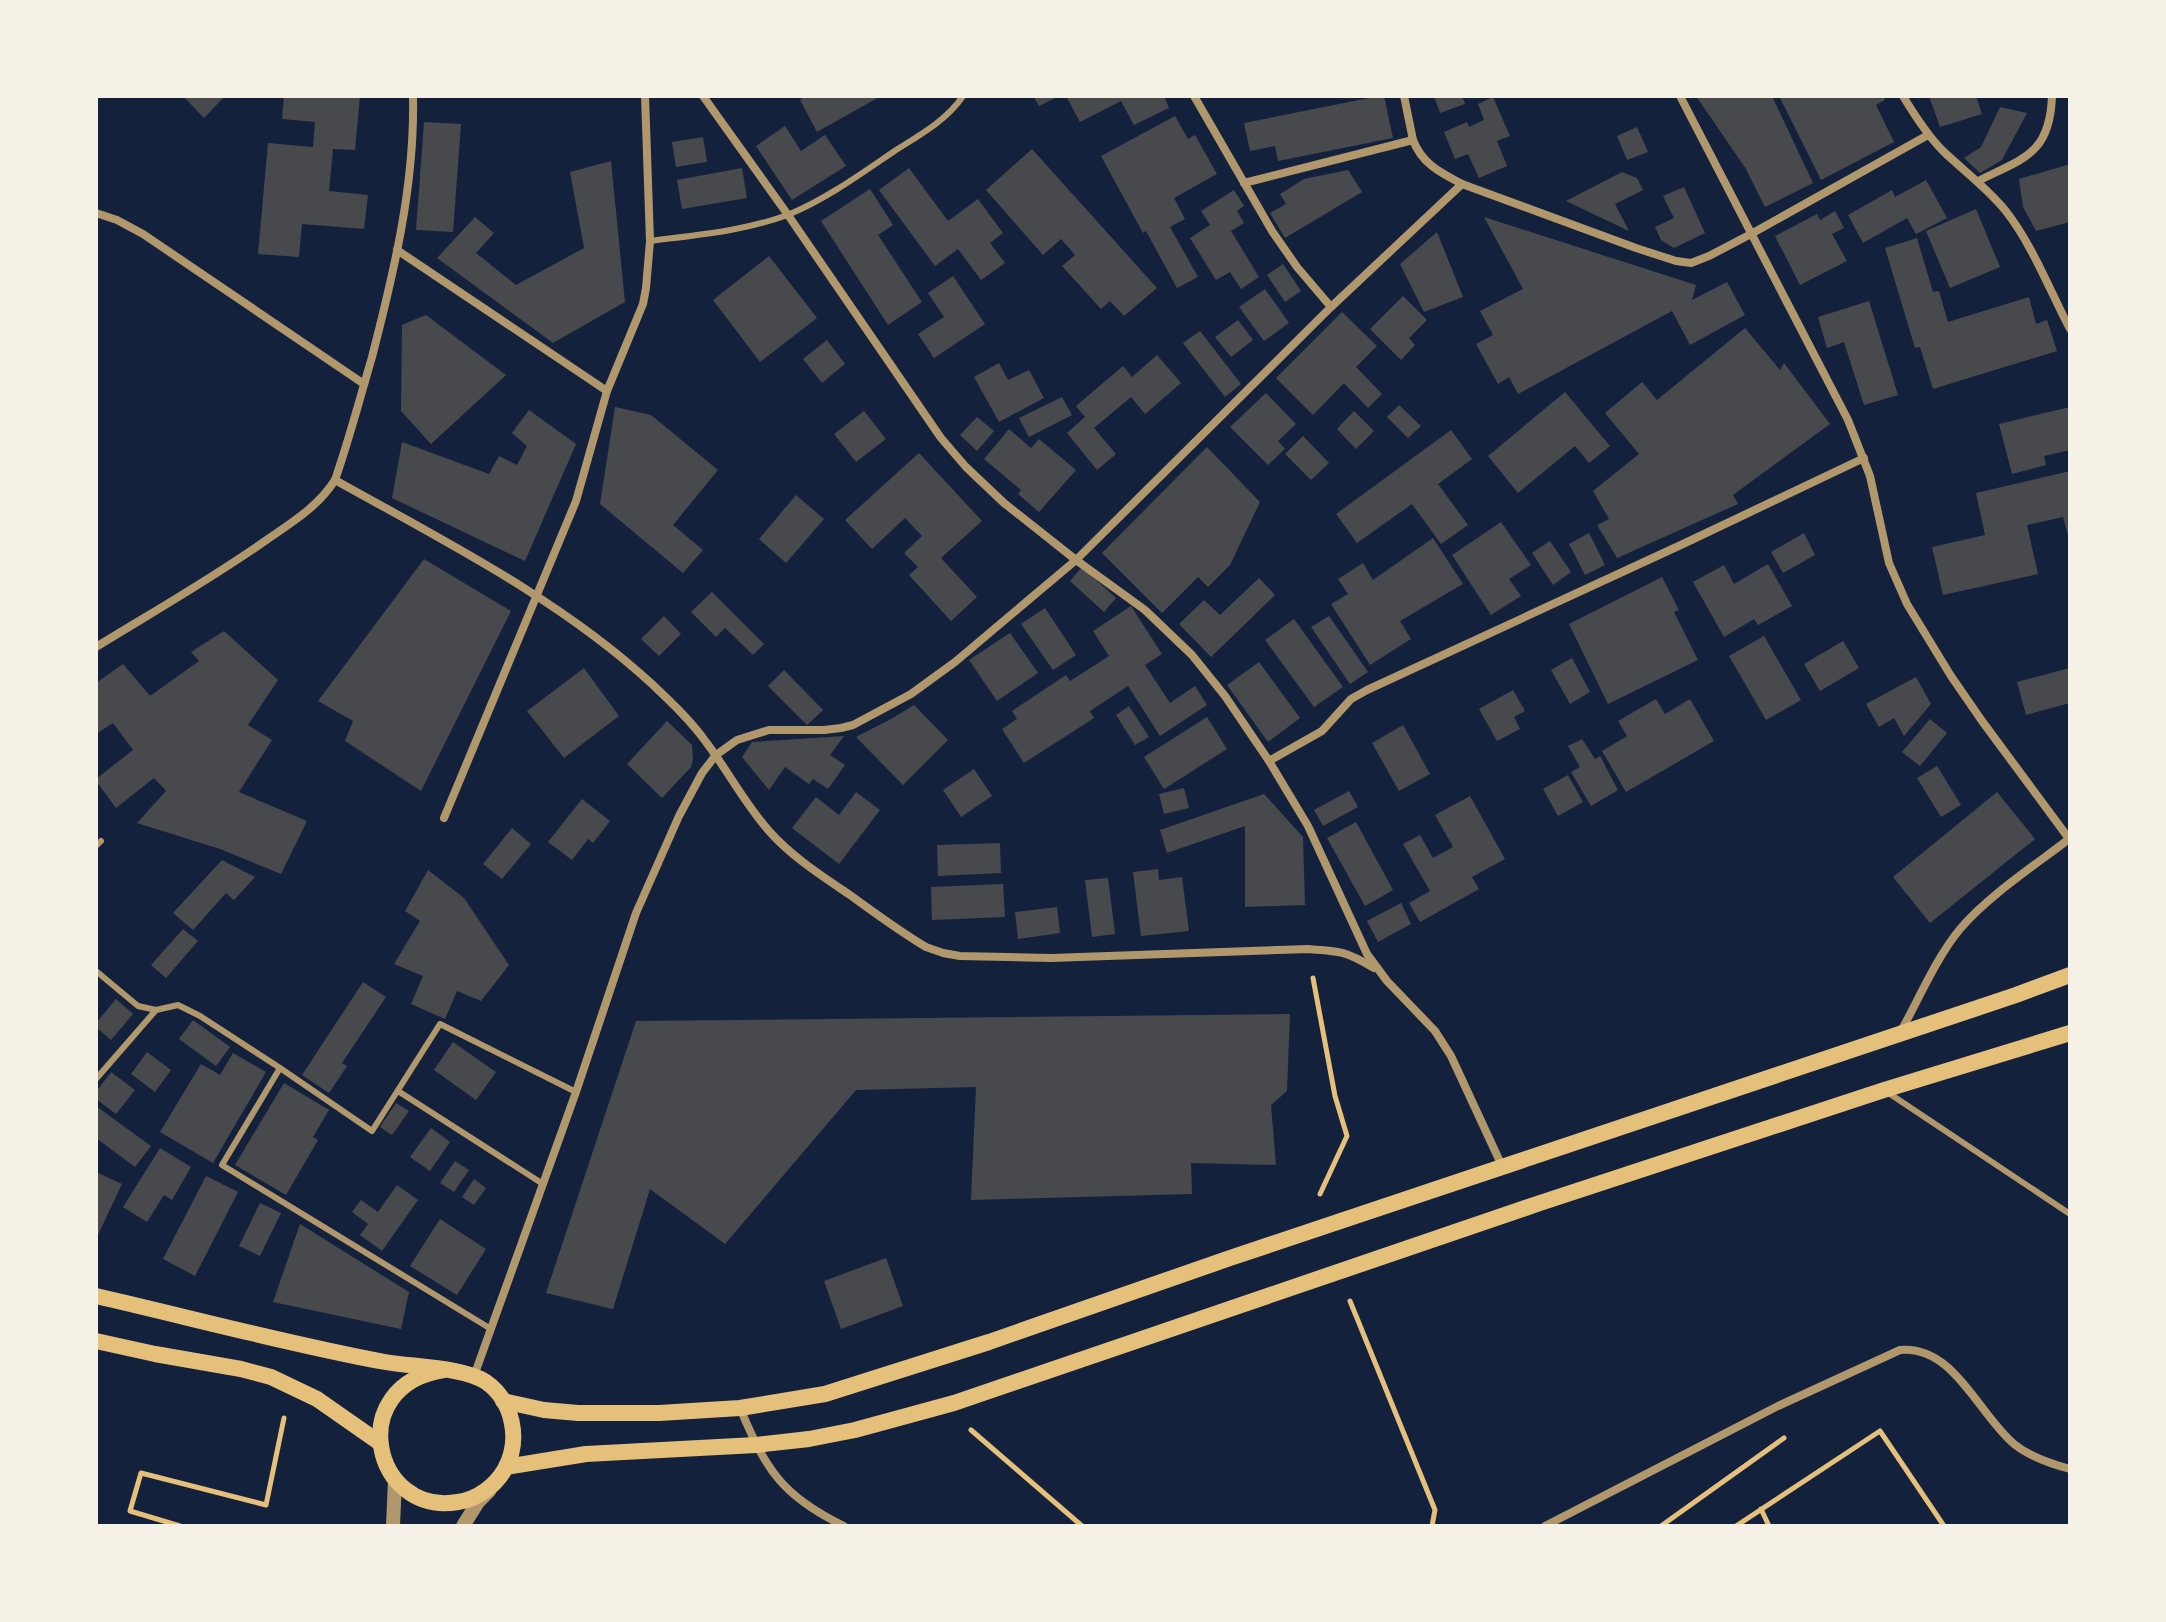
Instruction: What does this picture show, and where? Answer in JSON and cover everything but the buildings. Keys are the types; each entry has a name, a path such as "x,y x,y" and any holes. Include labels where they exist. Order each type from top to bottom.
{"main road":[{"path":"503,1401 544,1410 578,1413 659,1413 740,1408 825,1394 989,1342 2070,975"},
{"path":"502,1474 586,1454 756,1445 809,1439 954,1403 1510,1213 1884,1090 2070,1033"},
{"path":"96,1296 386,1362 459,1371 485,1382 503,1401 511,1419 514,1439 510,1459 502,1474 486,1491 456,1503 417,1496 395,1480 380,1443 381,1421 396,1394 414,1378 444,1370"},
{"path":"96,1341 271,1377 329,1407 380,1443"}],"street":[{"path":"96,647 303,515 327,493 335,480 364,384 397,250 409,169 413,96"},
{"path":"444,818 576,501 607,391 643,304 650,241 645,96"},
{"path":"703,96 941,438 966,467 1004,503 1145,610 1192,655 1225,696 1308,826 1367,954 1443,1044 1502,1167"},
{"path":"1194,96 1285,251 1331,307"},
{"path":"1404,96 1413,140 1421,157 1437,171 1462,184 1676,261 1691,263 1751,234 1928,135"},
{"path":"1680,96 1829,383 1864,458 1889,563 1907,604 1951,676 2069,840 1978,910 1958,931 1900,1034"},
{"path":"1903,96 1928,135 1978,181 2016,226 2070,329"},
{"path":"1978,181 2028,156 2037,147 2045,137 2052,96"},
{"path":"1244,183 1413,140"},
{"path":"474,1376 576,1092 636,913 679,816 702,773 716,755 737,740 769,730 841,728 889,707 955,662 1076,560 1331,307 1462,184"},
{"path":"96,213 143,234 364,384"},
{"path":"397,250 607,391"},
{"path":"1269,761 1322,731 1351,699 1367,690 1864,458"},
{"path":"335,480 477,560 595,638 651,683 695,728 757,816 783,846 912,939 943,953 960,956 1051,958 1335,950 1350,954 1378,970"},
{"path":"1545,1526 1790,1400 1900,1350 1916,1349 1950,1368 1990,1421 2015,1445 2032,1457 2070,1469"},
{"path":"740,1408 771,1472 785,1488 820,1515 844,1526"},
{"path":"463,1526 478,1502 502,1474"},
{"path":"393,1526 395,1480"}],"lane":[{"path":"650,241 745,227 788,215 835,190 933,126 963,96"},
{"path":"96,971 138,1006 156,1010 178,1005 200,1016 372,1131 440,1024 576,1092"},
{"path":"96,1079 156,1010"},
{"path":"280,1068 222,1165 491,1329"},
{"path":"1884,1090 2070,1214"},
{"path":"398,1091 543,1184"}],"path":[{"path":"1308,949 1327,1047"},
{"path":"180,1526 130,1511 141,1473 266,1505 280,1430 293,1386"},
{"path":"965,1426 1082,1526"},
{"path":"1736,1526 1880,1431 1942,1525"},
{"path":"1661,1526 1791,1433"},
{"path":"1761,1509 1769,1526"},
{"path":"1432,1526 1435,1510"}]}
